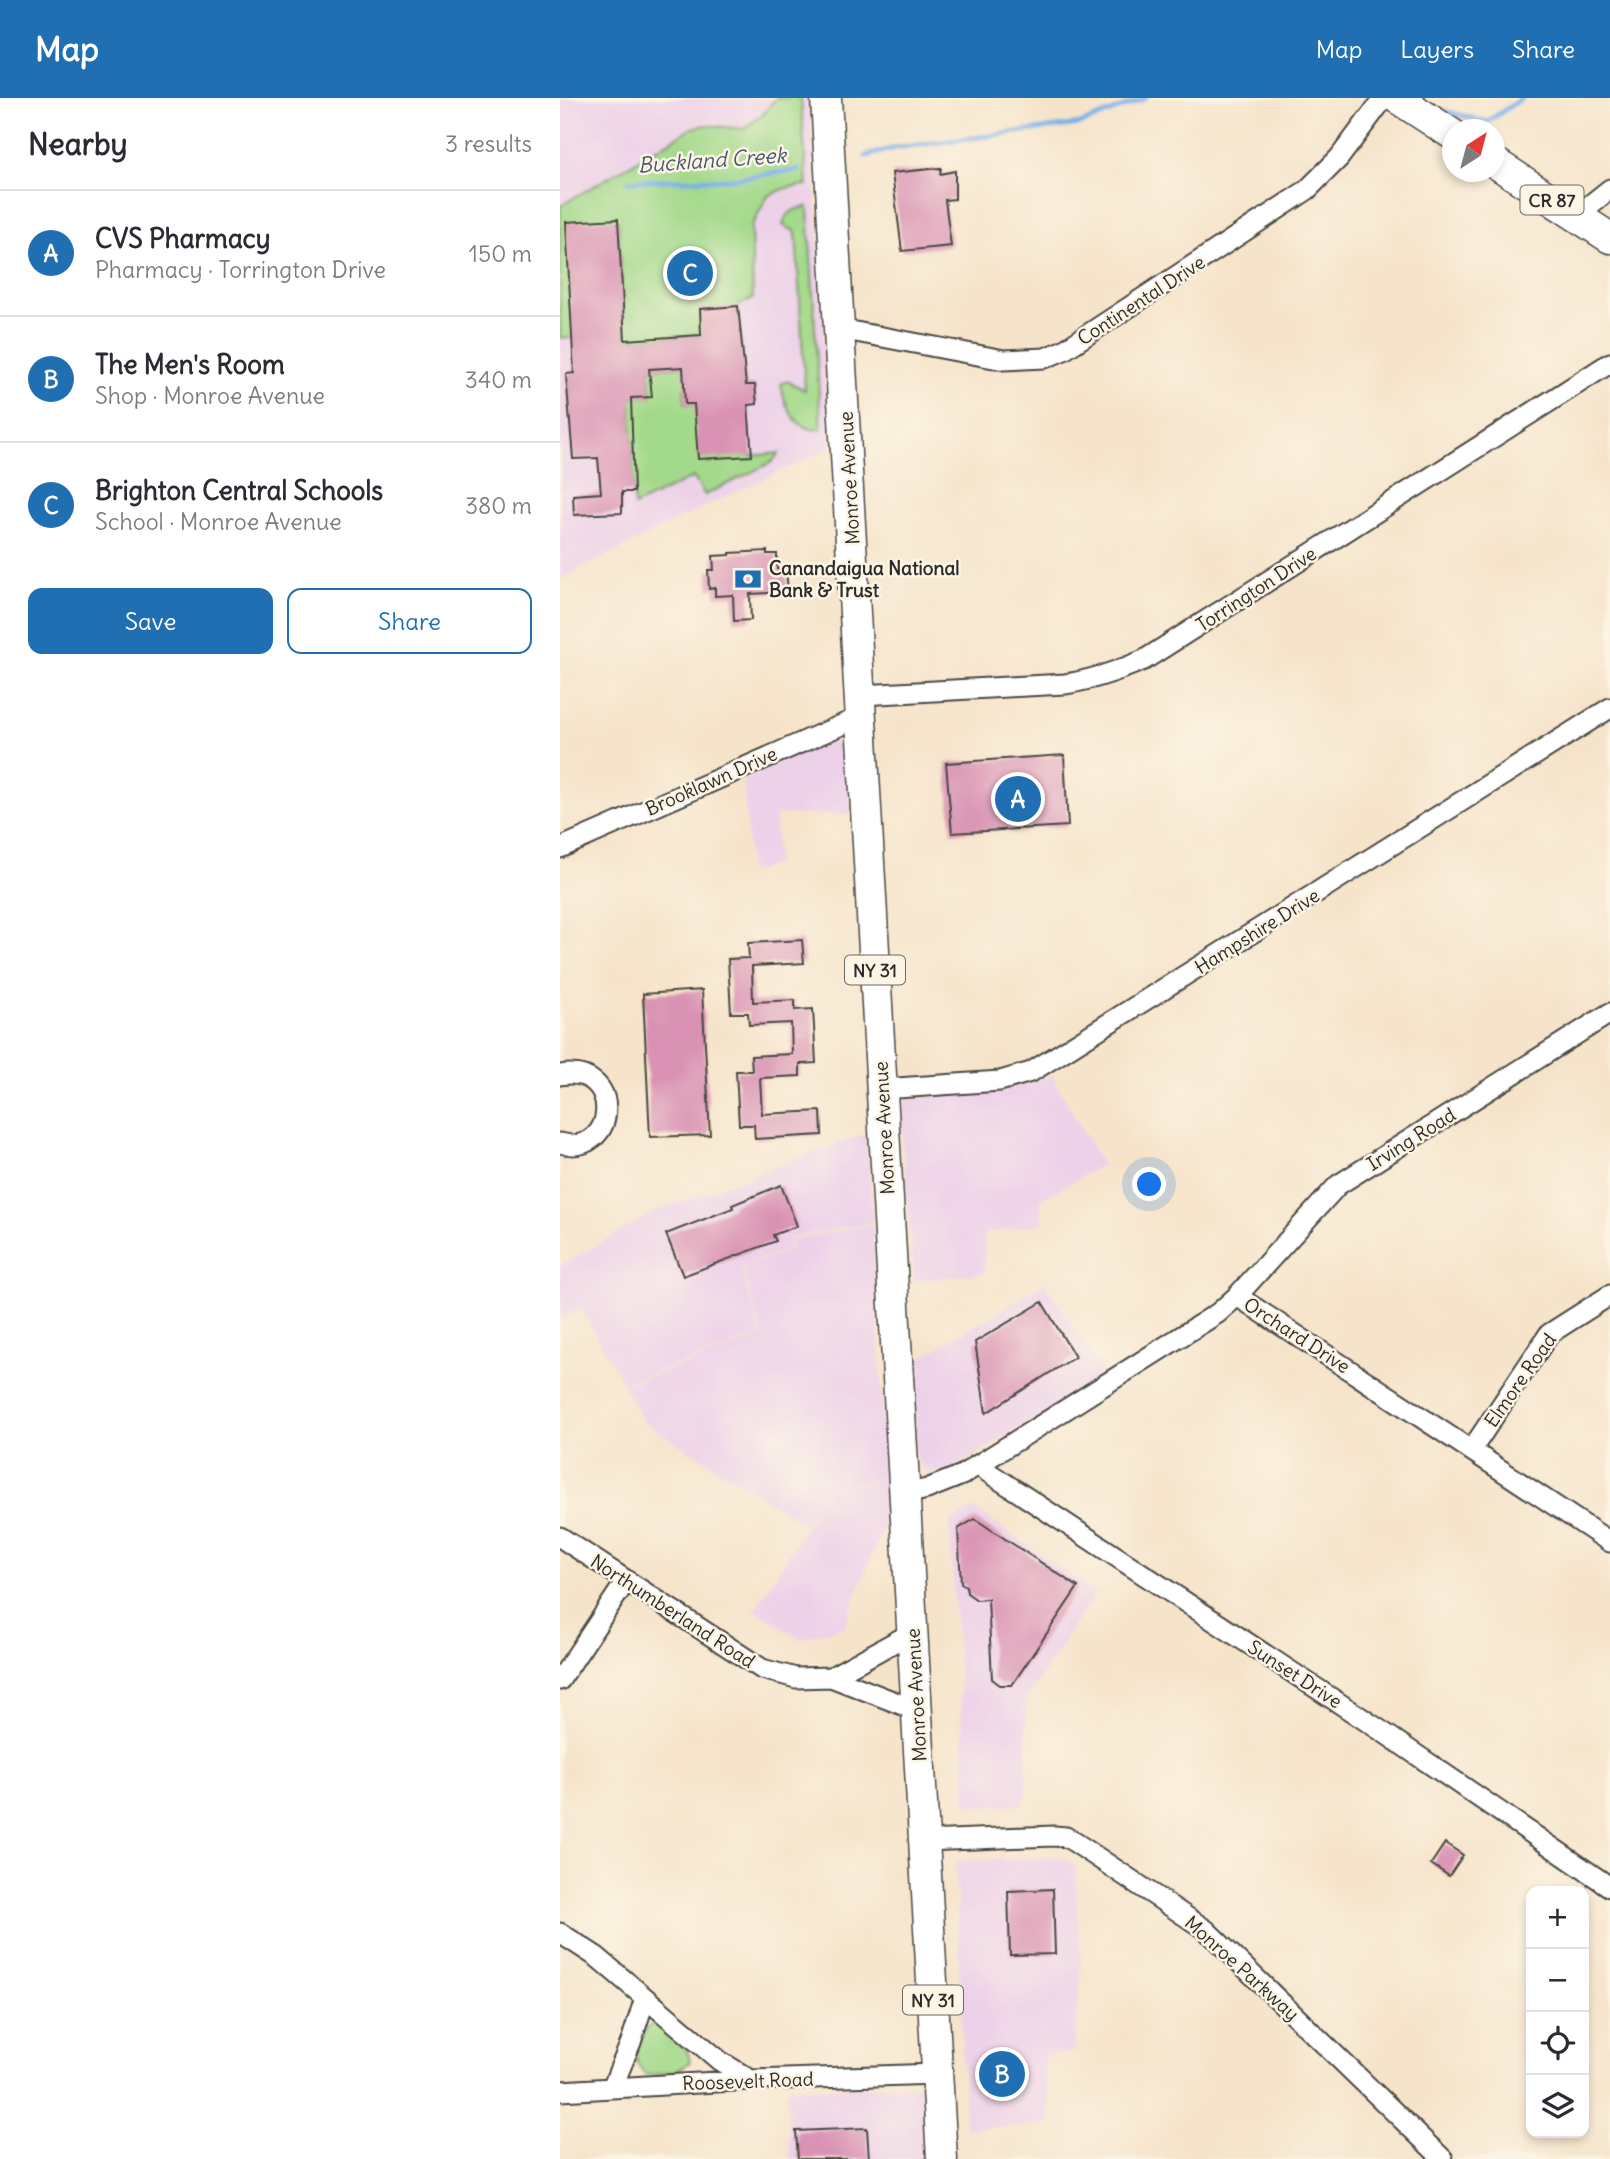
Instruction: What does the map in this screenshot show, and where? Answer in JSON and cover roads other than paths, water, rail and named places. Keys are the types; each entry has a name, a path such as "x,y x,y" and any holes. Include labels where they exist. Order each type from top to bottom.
{"main road":[{"name":"Monroe Avenue","path":"826,98 942,2159"},
{"path":"1397,98 1442,127"},
{"name":"CR 87","path":"1505,169 1610,238"}],"street":[{"name":"Continental Drive","path":"840,330 1004,360 1045,358 1064,350 1307,190 1339,158 1384,98"},
{"path":"1576,216 1610,189"},
{"name":"Torrington Drive","path":"861,706 1086,681 1144,660 1610,363"},
{"name":"Brooklawn Drive","path":"560,848 861,706"},
{"name":"Hampshire Drive","path":"882,1089 999,1081 1031,1072 1610,708"},
{"name":"Irving Road","path":"1237,1296 1338,1185 1610,1013"},
{"path":"560,1075 574,1073 586,1076 596,1083 603,1093 606,1115 603,1126 586,1141 575,1144 560,1143"},
{"name":"Elmore Road","path":"1472,1449 1549,1334 1610,1295"},
{"name":"Orchard Drive","path":"906,1494 928,1489 962,1475 1218,1312 1237,1296 1610,1542"},
{"name":"Sunset Drive","path":"977,1465 1386,1734 1610,1887"},
{"name":"Northumberland Road","path":"560,1537 762,1670 796,1678 831,1677 918,1711"},
{"path":"560,1680 626,1581"},
{"name":"Northumberland Road","path":"831,1677 913,1632"},
{"name":"Monroe Parkway","path":"924,1842 1054,1836 1066,1837 1076,1843 1206,1930 1443,2159"},
{"path":"560,1933 597,1957 710,2054 751,2080"},
{"path":"612,2088 645,1998"},
{"name":"Roosevelt Road","path":"560,2091 751,2080 937,2074"}],"waterway":[{"name":"Buckland Creek","path":"866,156 895,148 1080,124 1146,98"},
{"name":"Buckland Creek","path":"1441,110 1487,122 1522,98"},
{"name":"Buckland Creek","path":"628,181 731,179 798,170"}],"place":[{"name":"Brighton Central Schools","path":"690,273"},
{"name":"Canandaigua National Bank & Trust","path":"748,579"},
{"name":"CVS Pharmacy","path":"1018,799"},
{"name":"The Men's Room","path":"1002,2074"}]}
